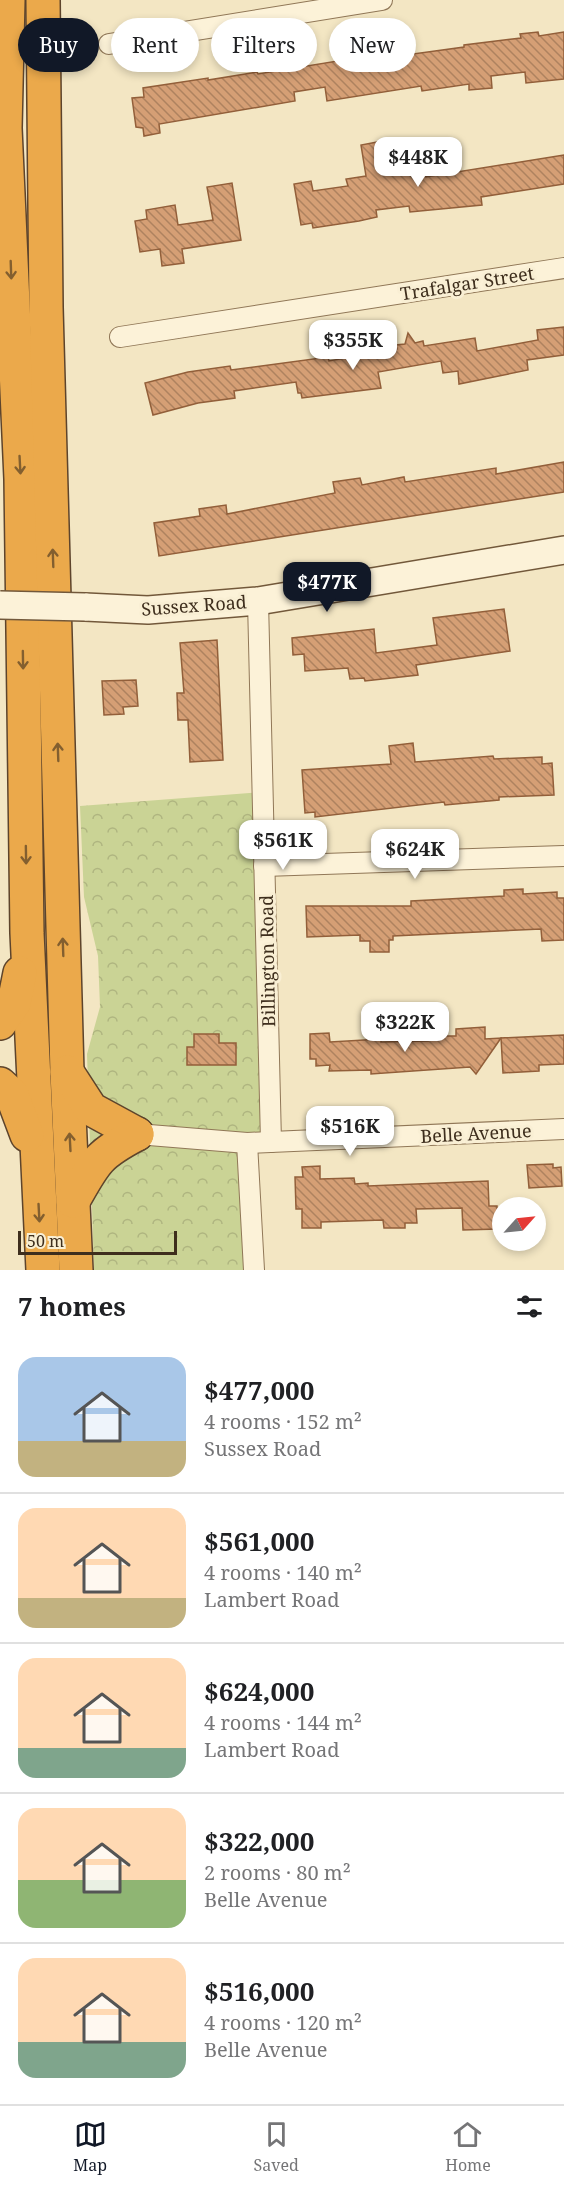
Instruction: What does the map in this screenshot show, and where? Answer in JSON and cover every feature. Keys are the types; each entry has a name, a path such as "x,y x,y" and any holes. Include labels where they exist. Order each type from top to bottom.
{"highway":[{"path":"8,0 5,128 21,479 27,933 43,1270"},
{"path":"43,0 46,307 67,1072 76,1270"},
{"path":"0,1023 14,1004 27,933"},
{"path":"67,1072 91,1109 137,1134"},
{"path":"0,1084 12,1095 36,1157"},
{"path":"73,1201 93,1165 108,1149 137,1134"}],"street":[{"path":"109,44 382,0"},
{"name":"Trafalgar Street","path":"120,337 564,268"},
{"name":"Sussex Road","path":"0,605 148,610 258,601 564,550"},
{"name":"Billington Road","path":"258,601 271,1142"},
{"path":"264,866 564,856"},
{"name":"Belle Avenue","path":"137,1134 248,1143 564,1129"},
{"path":"248,1143 254,1270"}],"green space":[{"path":"263,792 271,1142 248,1143 254,1270 94,1270 87,1054 100,1007 98,956 84,897 80,806"}],"building":[{"path":"538,32 539,36 564,32 564,79 526,83 525,72 491,76 492,88 469,90 469,84 422,91 421,86 327,101 325,87 294,92 295,101 159,124 160,133 144,136 143,128 136,127 132,98 144,97 143,88 257,72 258,74 317,72 317,64 329,62 329,72 416,72 416,54 521,38 520,34"},
{"path":"388,140 392,167 425,163 426,177 564,155 564,184 481,197 482,205 410,212 409,206 376,210 377,217 359,221 313,228 312,223 301,225 294,184 311,181 313,191 348,186 346,179 366,176 361,145"},
{"path":"232,183 241,240 182,249 184,263 162,266 160,249 140,252 135,221 147,219 146,210 175,205 178,225 213,220 207,187"},
{"path":"564,327 564,355 527,360 528,370 459,384 458,371 443,373 441,361 378,372 381,388 302,398 301,393 298,393 296,382 234,391 235,398 198,403 153,415 145,383 188,372 230,366 231,370 328,357 329,361 397,349 396,345 405,344 408,333 415,343 423,341 424,346 475,338 477,351 538,340 537,330"},
{"path":"564,462 564,492 159,556 154,523 200,516 199,509 226,505 227,514 335,493 333,482 360,478 362,485 404,477 405,482 496,468 496,474"},
{"path":"504,609 510,651 416,665 418,675 365,681 364,678 350,679 348,668 305,671 304,654 293,655 292,638 374,629 376,653 437,645 433,618"},
{"path":"217,640 223,760 190,762 188,720 178,720 177,693 184,693 180,643"},
{"path":"136,680 138,706 123,707 124,714 104,715 102,681"},
{"path":"413,743 415,762 493,756 494,759 542,757 542,764 552,763 554,795 499,797 499,800 445,805 444,802 315,817 315,812 305,813 302,770 391,764 389,746"},
{"path":"523,889 523,894 557,892 557,898 564,898 564,940 542,941 541,929 393,936 393,940 389,940 389,952 370,952 370,941 360,941 360,935 307,937 306,906 411,906 411,901 504,896 504,890"},
{"path":"485,1027 485,1039 501,1038 476,1074 470,1067 371,1074 371,1070 329,1071 330,1065 316,1066 316,1059 310,1059 310,1034 329,1033 330,1042 381,1039 381,1042 428,1041 428,1036 456,1036 456,1029"},
{"path":"194,1034 219,1034 219,1043 236,1043 236,1065 187,1065 187,1047 194,1047"},
{"path":"564,1035 564,1064 539,1065 539,1071 503,1073 501,1038"},
{"path":"553,1164 553,1168 561,1167 562,1186 529,1188 527,1165"},
{"path":"320,1166 320,1179 354,1178 355,1184 368,1183 368,1186 488,1181 489,1206 492,1206 492,1229 463,1230 462,1208 416,1209 417,1223 405,1223 405,1228 384,1228 383,1220 321,1222 321,1228 302,1228 302,1209 296,1209 295,1177 303,1177 302,1167"}]}
